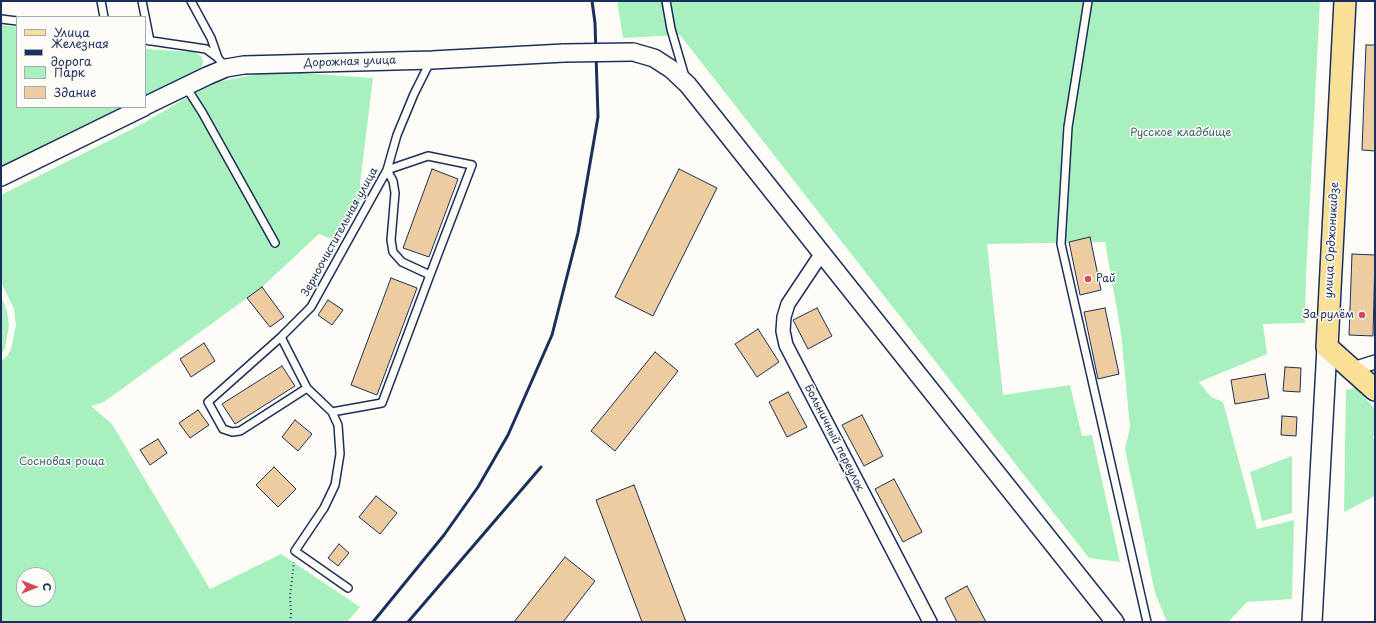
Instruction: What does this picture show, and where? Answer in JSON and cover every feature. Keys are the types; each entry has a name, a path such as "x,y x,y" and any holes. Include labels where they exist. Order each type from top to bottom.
{"main road":[{"name":"улица Орджоникидзе","path":"1312,622 1345,1"},
{"path":"1327,347 1375,390"}],"street":[{"name":"Дорожная улица","path":"146,106 186,86 222,63 244,65 432,60 564,52 633,52 654,58 671,69 688,85 1115,622"},
{"name":"Дорожная улица","path":"1,176 142,108"},
{"name":"Больничный переулок","path":"822,253 788,304 784,317 786,345 930,622"},
{"path":"1353,369 1375,362"}],"lane":[{"path":"101,1 104,16"},
{"path":"142,1 144,16"},
{"path":"191,1 211,38 222,63"},
{"path":"666,1 671,29 688,85"},
{"path":"1088,1 1068,127 1061,244 1147,622"},
{"path":"1,19 16,21"},
{"path":"147,40 206,49 222,63"},
{"name":"Зерноочистительная улица","path":"307,388 240,431 232,432 223,429 208,402 281,338 311,307 387,170 397,135 414,94 432,60"},
{"path":"186,86 206,118 275,243"},
{"path":"332,412 382,403 472,164 428,156 387,170 393,181 395,193 391,240 393,252 402,262 430,275"},
{"path":"281,338 307,388 332,412 338,425 340,454 335,485 324,508 295,551 348,588"}],"path":[{"path":"290,622 290,596 295,551"}],"green space":[{"name":"Русское кладбище","path":"617,1 1320,1 1305,323 1263,324 1267,354 1199,382 1211,397 1223,402 1257,529 1294,520 1292,599 1247,602 1228,622 1167,622 1155,593 1125,449 1130,427 1121,333 1105,242 987,244 1003,395 1070,385 1082,436 1092,435 1120,562 1089,558 680,35 623,38"},
{"path":"1,25 16,27 16,108 121,108 1,166"},
{"path":"146,49 194,52 202,57 203,63 200,70 146,97"},
{"name":"Сосновая роща","path":"274,71 373,78 360,184 364,195 337,241 319,234 262,287 104,402 91,406 112,424 210,589 281,554 360,607 347,622 1,622 1,361 7,356 11,349 16,325 14,309 1,282 1,195 144,123 211,83"},
{"path":"1,296 7,311 9,326 5,348 1,355"},
{"path":"1356,388 1375,409 1375,435 1373,436 1375,443 1375,496 1344,512 1346,390"},
{"path":"1292,456 1292,513 1262,521 1250,472"}],"building":[{"path":"1366,45 1375,45 1375,151 1362,150"},
{"path":"432,169 458,179 429,257 403,248"},
{"path":"679,169 717,188 653,316 615,297"},
{"path":"1090,237 1101,290 1080,295 1069,242"},
{"path":"1352,254 1375,255 1373,336 1349,335"},
{"path":"391,278 417,288 377,395 351,385"},
{"path":"262,287 284,317 270,327 247,298"},
{"path":"328,300 343,310 332,325 318,315"},
{"path":"817,308 832,336 808,349 793,320"},
{"path":"1105,308 1119,374 1098,379 1084,312"},
{"path":"758,329 779,362 757,377 735,344"},
{"path":"204,343 215,361 191,377 180,359"},
{"path":"655,352 678,371 615,451 591,431"},
{"path":"282,366 295,386 235,424 222,404"},
{"path":"1285,367 1301,368 1300,392 1283,391"},
{"path":"1265,374 1269,398 1235,404 1231,380"},
{"path":"788,392 807,427 787,437 769,402"},
{"path":"198,410 209,425 190,438 179,423"},
{"path":"862,415 883,456 864,466 842,425"},
{"path":"1282,416 1297,417 1296,436 1281,435"},
{"path":"295,420 312,434 298,451 282,437"},
{"path":"158,439 167,453 150,465 140,450"},
{"path":"274,467 296,489 278,507 256,485"},
{"path":"894,479 922,532 903,542 875,489"},
{"path":"634,485 686,622 642,622 596,500"},
{"path":"376,496 397,513 380,534 359,517"},
{"path":"339,544 349,553 338,566 328,558"},
{"path":"565,557 595,581 563,622 514,622"},
{"path":"967,586 986,622 957,622 945,598"}],"railway":[{"path":"373,622 444,535 478,487 508,435 552,335 578,233 598,117 595,23 592,1"},
{"path":"408,622 541,467"}],"place":[{"name":"Рай","path":"1088,279"},
{"name":"За рулём","path":"1362,315"}]}
